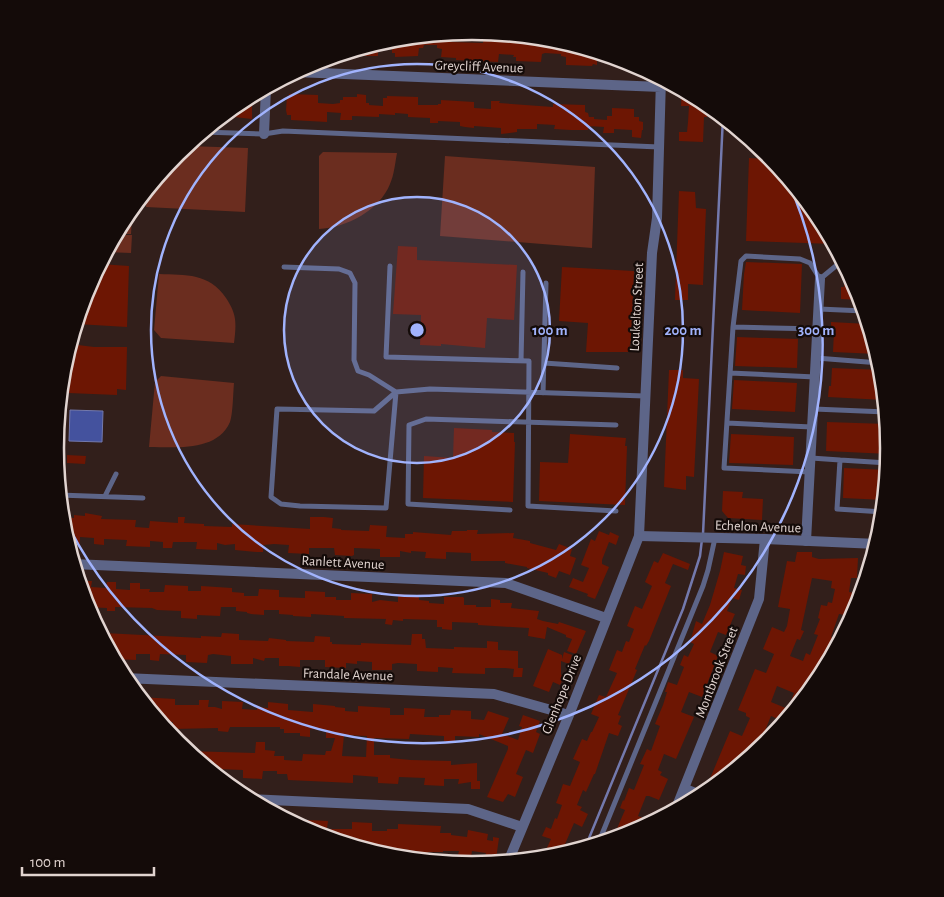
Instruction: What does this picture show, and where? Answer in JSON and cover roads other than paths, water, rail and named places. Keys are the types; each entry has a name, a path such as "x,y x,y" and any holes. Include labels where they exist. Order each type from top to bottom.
{"street":[{"name":"Greycliff Avenue","path":"313,73 654,83"},
{"name":"Loukelton Street","path":"639,536 652,253 657,218 661,86"},
{"path":"264,134 266,96"},
{"path":"806,541 820,279"},
{"name":"Echelon Avenue","path":"639,536 765,539 869,545"},
{"name":"Glenhope Drive","path":"511,855 569,715 639,536"},
{"name":"Montbrook Street","path":"681,799 759,599 765,539"},
{"name":"Ranlett Avenue","path":"80,564 506,583 606,618"},
{"name":"Frandale Avenue","path":"135,678 494,694 569,715"},
{"path":"685,789 693,792"},
{"path":"264,800 468,809 522,827"}],"lane":[{"path":"213,132 264,134 283,131 660,147"},
{"path":"810,472 724,468 733,326 741,260 746,256 800,259 810,262 820,279 837,265"},
{"path":"390,266 386,357 530,361 528,506 616,511"},
{"path":"284,267 339,269 350,273 355,284 354,360 358,371 369,375 396,392"},
{"path":"521,361 523,272"},
{"path":"543,393 546,283"},
{"path":"819,309 856,311"},
{"path":"733,326 818,329"},
{"path":"816,358 871,362"},
{"path":"544,363 617,368"},
{"path":"730,373 815,377"},
{"path":"396,392 386,508 300,506 281,504 271,497 277,409 374,411 396,392 430,389 645,396"},
{"path":"814,409 879,412"},
{"path":"510,510 408,504 409,425 426,418 616,425"},
{"path":"727,423 813,427"},
{"path":"811,458 880,462"},
{"path":"840,460 837,509 876,512"},
{"path":"105,496 116,474"},
{"path":"66,495 143,498"},
{"path":"601,835 703,586 708,570 711,538"}],"water":[{"path":"70,410 103,411 102,442 69,441"}],"waterway":[{"path":"703,534 723,125"},
{"path":"588,840 683,609 700,556 702,539"}]}
